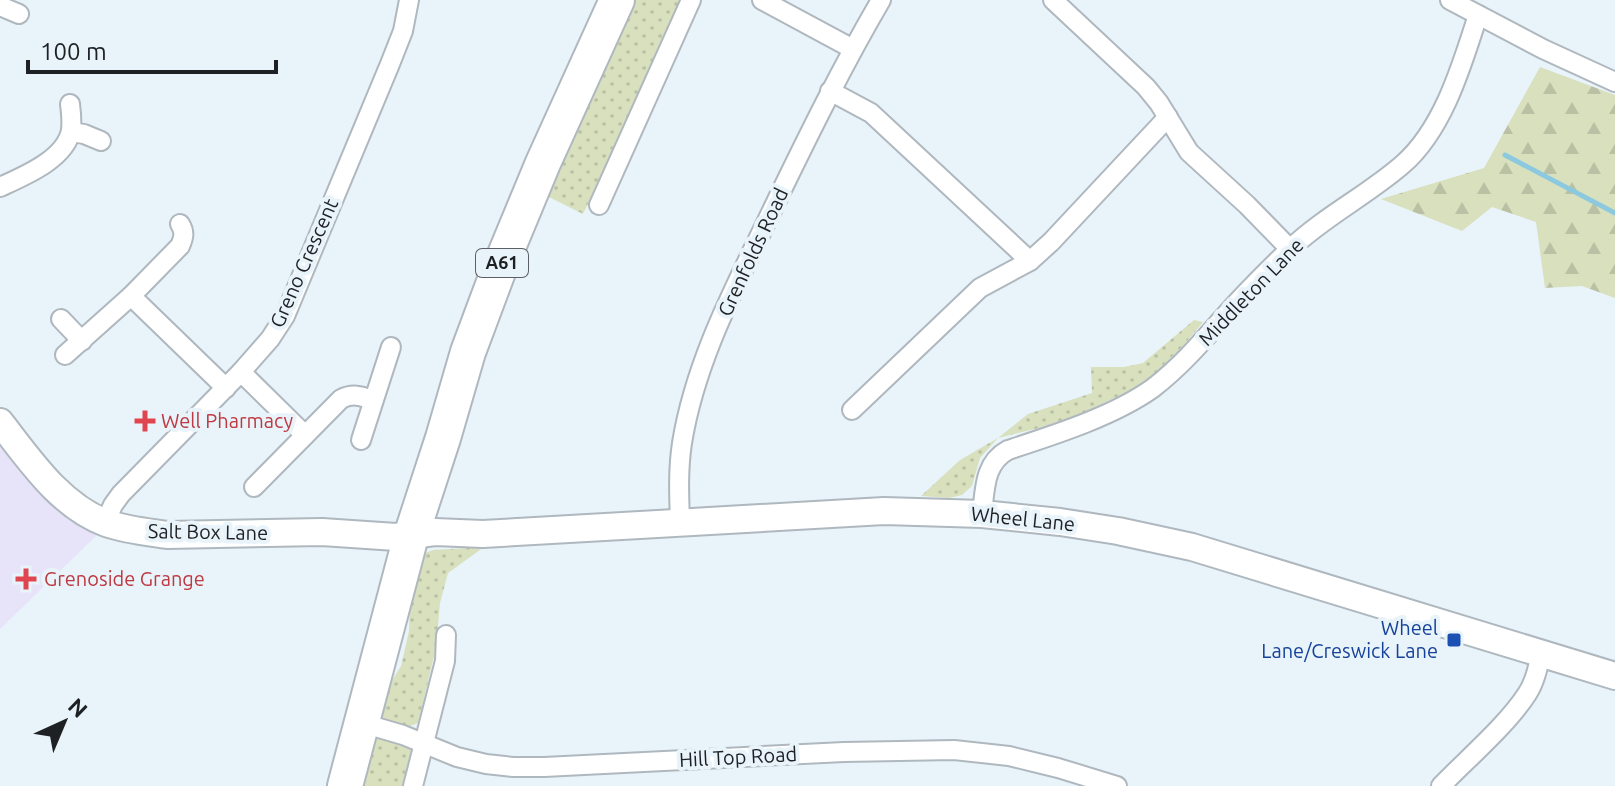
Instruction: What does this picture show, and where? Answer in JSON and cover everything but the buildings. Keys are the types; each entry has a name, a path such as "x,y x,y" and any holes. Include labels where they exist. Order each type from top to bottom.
{"highway":[{"name":"A61","path":"345,786 411,536 468,352 543,163 617,0"}],"street":[{"name":"Greno Crescent","path":"105,523 121,494 241,372 270,339 285,316 403,31 409,0"},
{"path":"599,205 691,0"},
{"path":"762,0 853,49"},
{"name":"Grenfolds Road","path":"680,522 678,483 682,442 704,361 724,310 830,91 881,0"},
{"path":"1053,0 1146,87 1189,152 1290,249"},
{"path":"1450,0 1543,49 1615,82"},
{"path":"0,6 19,14"},
{"name":"Middleton Lane","path":"982,514 989,470 1000,454 1064,432 1131,402 1151,389 1194,352 1290,249 1329,216 1405,162 1438,118 1451,94 1478,15"},
{"path":"830,91 871,113 1030,261"},
{"path":"0,187 41,167 60,149 71,132 70,104"},
{"path":"852,410 980,288 1030,261 1051,242 1168,117"},
{"path":"71,132 101,141"},
{"path":"65,355 131,296 180,246 184,231 180,224"},
{"path":"131,296 226,388"},
{"path":"61,319 82,341"},
{"path":"361,440 391,347"},
{"path":"241,372 305,435"},
{"path":"254,487 341,399 357,395 373,400"},
{"name":"Salt Box Lane","path":"0,422 63,496 105,523 167,535 322,532 411,536"},
{"name":"Wheel Lane","path":"411,536 435,532 483,534 884,511 982,514 1060,522 1192,547 1615,676"},
{"path":"413,786 445,661 446,635"},
{"path":"1441,786 1514,711 1532,684 1541,653"},
{"name":"Hill Top Road","path":"362,723 457,757 513,767 954,750 1009,756 1055,777 1117,786"}],"shaded area":[{"name":"Grenoside Grange","path":"0,439 99,533 0,629"}],"green space":[{"path":"635,0 686,0 583,214 545,195 555,167"},
{"path":"1540,67 1615,95 1615,298 1582,286 1545,288 1536,222 1492,207 1462,231 1381,199 1484,168"},
{"path":"1194,320 1203,322 1153,375 1131,390 1083,413 998,438 1028,414 1092,393 1091,367 1124,367 1143,363"},
{"path":"998,438 980,458 972,486 962,495 949,498 921,496 960,460"},
{"path":"484,547 448,573 440,603 436,648 418,723 408,727 383,719 378,711 381,698 401,666 409,631 410,601 425,553"},
{"path":"380,736 412,747 402,786 358,786 372,738"}],"waterway":[{"path":"1505,155 1615,213"}],"place":[{"name":"Well Pharmacy","path":"145,421"},
{"name":"Grenoside Grange","path":"26,579"},
{"name":"Wheel Lane/Creswick Lane","path":"1454,640"}]}
